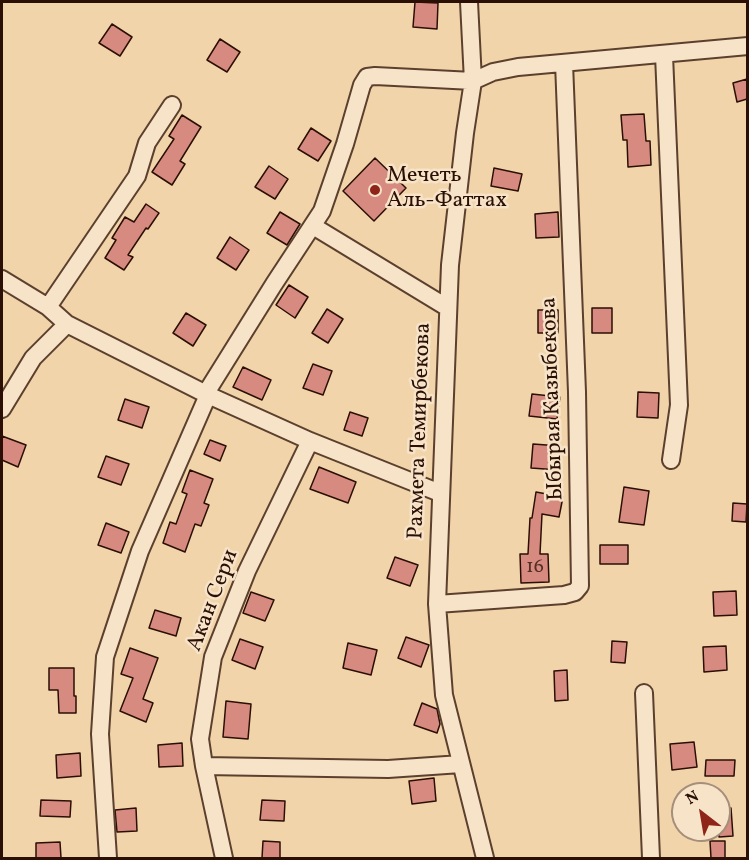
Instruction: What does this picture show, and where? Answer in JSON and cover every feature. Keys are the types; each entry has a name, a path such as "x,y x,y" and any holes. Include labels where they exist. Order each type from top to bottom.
{"street":[{"name":"Рахмета Темирбекова","path":"469,2 473,81 450,265 437,604 444,694 485,858"},
{"path":"108,858 100,734 105,657 140,551 207,394 273,284 322,211 362,85 367,77 473,81 493,72 518,67 747,46"},
{"path":"664,55 679,405 671,460"},
{"name":"Ыбырая Казыбекова","path":"437,604 564,595 575,592 580,586 577,392 564,63"},
{"path":"48,307 136,176 147,143 172,105"},
{"path":"313,226 448,308"},
{"path":"2,279 48,307 67,324 207,394 310,441 441,493"},
{"path":"2,409 33,358 67,324"},
{"name":"Акан Сери","path":"224,858 200,739 213,657 247,571 310,441"},
{"path":"644,693 651,858"},
{"path":"204,766 388,769 461,764"}],"building":[{"path":"415,2 438,3 437,29 413,27"},
{"path":"112,24 132,37 120,56 99,43"},
{"path":"220,39 240,52 227,72 207,60"},
{"path":"747,79 747,99 737,102 733,83"},
{"path":"644,114 646,141 650,141 651,165 628,167 627,140 623,140 621,115"},
{"path":"182,115 201,127 180,161 185,164 172,185 152,172 174,139 169,136"},
{"path":"311,128 331,141 318,161 298,149"},
{"name":"Мечеть Аль-Фаттах","path":"375,158 406,188 374,221 343,191"},
{"path":"269,166 288,179 275,199 255,187"},
{"path":"494,168 522,174 518,191 491,186"},
{"path":"146,204 159,213 128,255 133,257 124,270 105,258 116,240 112,238 125,217 134,222"},
{"path":"280,212 300,224 287,245 267,233"},
{"path":"558,212 559,237 536,238 535,214"},
{"path":"230,237 249,250 236,270 217,258"},
{"path":"289,285 308,297 295,318 276,305"},
{"path":"592,308 612,308 612,333 592,333"},
{"path":"327,309 343,319 328,343 312,333"},
{"path":"538,310 558,310 558,333 538,333"},
{"path":"186,313 206,325 193,346 173,333"},
{"path":"313,364 332,371 323,395 303,388"},
{"path":"243,367 271,380 262,400 233,387"},
{"path":"638,392 659,393 658,418 637,417"},
{"path":"532,394 560,397 557,419 529,416"},
{"path":"125,399 149,407 142,428 118,420"},
{"path":"350,412 368,418 362,436 344,430"},
{"path":"2,436 26,445 18,467 2,460"},
{"path":"210,440 226,446 220,461 204,454"},
{"path":"533,444 560,446 559,470 531,468"},
{"path":"106,456 129,464 121,485 98,477"},
{"path":"319,467 356,482 348,503 310,489"},
{"path":"190,470 213,479 204,503 209,505 201,526 195,524 185,552 163,543 170,522 176,524 187,494 182,492"},
{"path":"624,487 649,491 644,525 619,522"},
{"path":"536,492 563,497 559,517 542,514 540,554 548,554 549,582 521,583 520,554 528,554 530,518 532,518"},
{"path":"733,503 747,504 746,522 732,521"},
{"path":"106,523 129,532 121,553 98,545"},
{"path":"600,545 628,545 628,564 600,564"},
{"path":"395,557 418,565 410,586 387,578"},
{"path":"736,591 737,615 714,616 713,592"},
{"path":"251,592 274,600 265,621 243,613"},
{"path":"155,610 181,618 176,636 149,628"},
{"path":"406,637 429,645 421,667 398,658"},
{"path":"240,639 263,647 255,669 232,660"},
{"path":"612,641 627,642 625,663 611,662"},
{"path":"348,643 377,650 371,675 343,668"},
{"path":"726,646 727,670 704,672 703,647"},
{"path":"130,648 158,658 143,699 153,703 146,722 120,711 133,678 121,674"},
{"path":"49,668 74,668 76,713 59,713 58,690 49,690"},
{"path":"567,670 568,700 555,701 554,671"},
{"path":"226,701 251,704 248,739 223,737"},
{"path":"422,703 437,709 440,724 437,733 414,725"},
{"path":"694,742 697,767 672,770 670,744"},
{"path":"182,743 183,766 159,767 158,745"},
{"path":"80,753 81,776 57,778 56,755"},
{"path":"706,760 735,760 734,776 705,776"},
{"path":"434,778 436,801 412,804 409,781"},
{"path":"41,800 71,801 70,817 40,816"},
{"path":"262,800 285,801 284,821 260,820"},
{"path":"136,808 137,831 117,832 115,810"},
{"path":"731,808 733,836 731,836"},
{"path":"263,841 280,842 280,858 262,858"},
{"path":"60,842 61,858 36,858 36,843"},
{"path":"710,842 725,842 725,858 711,858"}],"place":[{"name":"Мечеть Аль-Фаттах","path":"375,190"}]}
